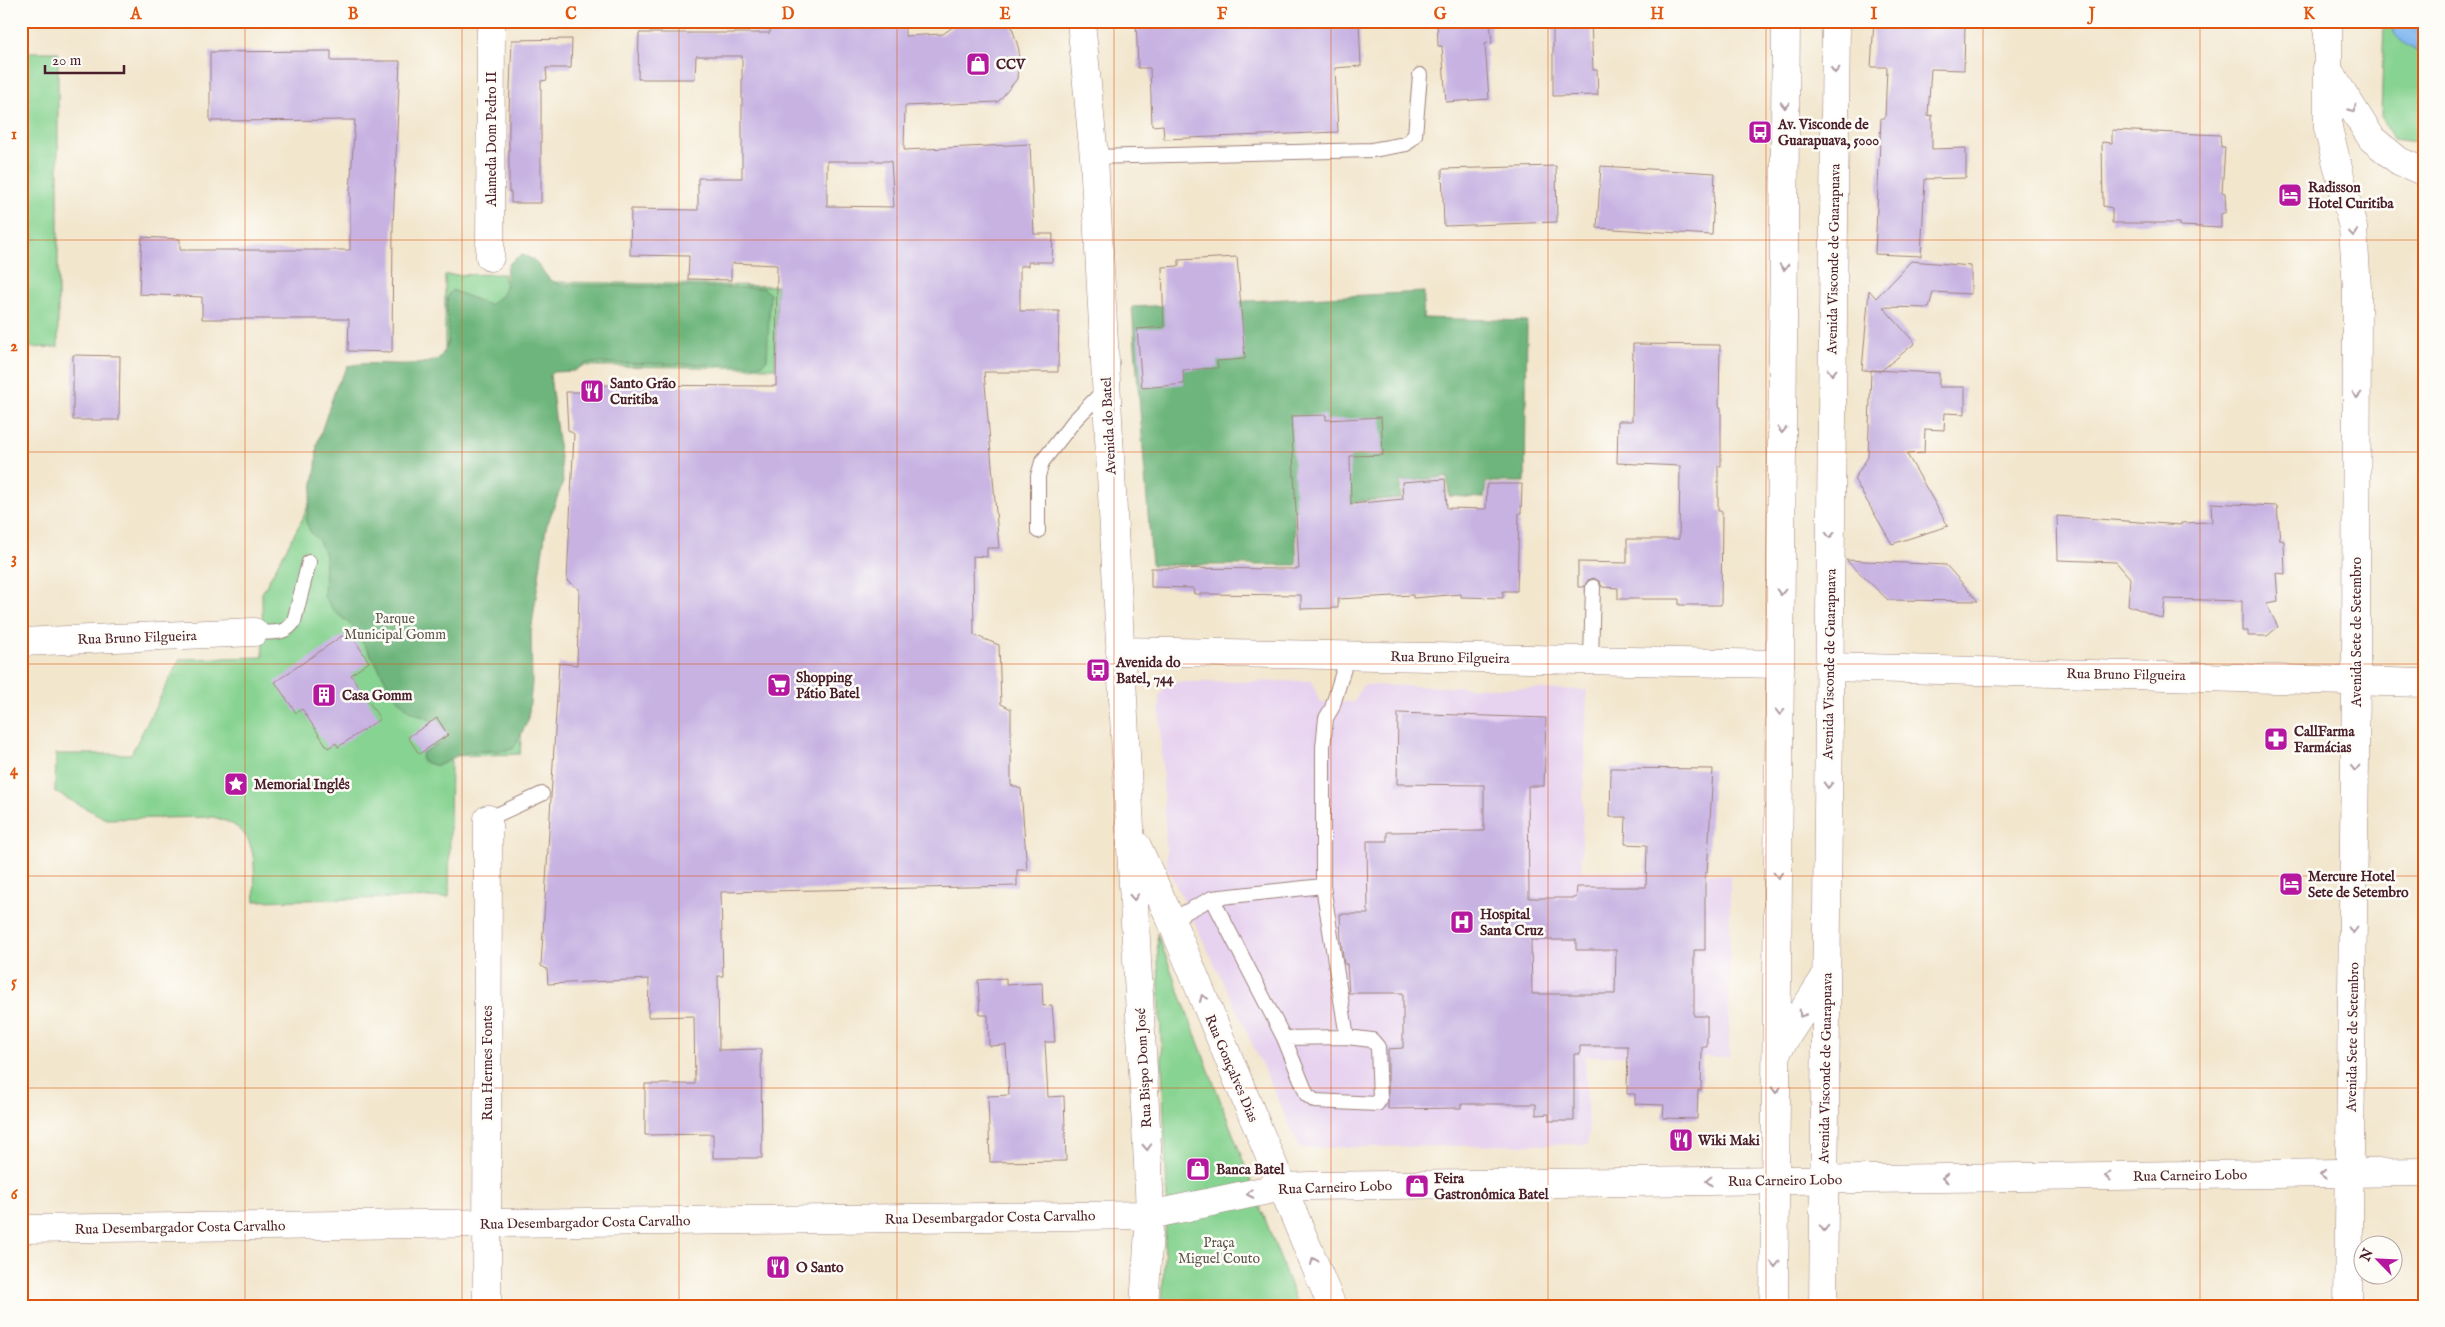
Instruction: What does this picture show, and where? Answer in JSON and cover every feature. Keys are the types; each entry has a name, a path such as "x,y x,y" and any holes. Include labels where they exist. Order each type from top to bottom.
{"main road":[{"name":"Alameda Dom Pedro II","path":"490,257 491,21"},
{"name":"Avenida do Batel","path":"1081,21 1094,157 1130,831"},
{"path":"1774,1306 1786,21"},
{"name":"Avenida Visconde de Guarapuava","path":"1823,1306 1836,21"},
{"name":"Avenida Sete de Setembro","path":"2328,21 2328,128 2353,228 2357,289 2356,680 2348,1306"},
{"path":"2327,68 2372,139 2399,161 2424,172"},
{"name":"Rua Bruno Filgueira","path":"21,642 254,632"},
{"name":"Rua Bruno Filgueira","path":"1120,651 1780,664"},
{"name":"Rua Bruno Filgueira","path":"1829,667 2424,683"},
{"name":"Rua Hermes Fontes","path":"487,1306 488,819"},
{"name":"Rua Gonçalves Dias","path":"1130,831 1170,920 1332,1306"},
{"name":"Rua Bispo Dom José","path":"1130,831 1150,1215 1144,1306"},
{"path":"1777,1051 1826,976"},
{"name":"Rua Carneiro Lobo","path":"1150,1215 1282,1187 2424,1172"},
{"name":"Rua Desembargador Costa Carvalho","path":"21,1229 1150,1215"}],"lane":[{"path":"1094,157 1372,150 1406,144 1415,135 1420,76"},
{"path":"1038,532 1038,476 1042,462 1074,421 1106,388"},
{"path":"254,632 284,631 290,627 294,621 309,562"},
{"path":"1591,660 1593,587"},
{"path":"1347,1037 1323,886 1326,718 1332,708 1348,655"},
{"path":"488,819 542,794"},
{"path":"1170,920 1212,898 1323,886"},
{"path":"1212,898 1284,1038 1307,1095 1315,1101 1377,1104 1380,1099 1378,1047 1372,1040 1347,1037 1284,1038"}],"shaded area":[{"name":"Hospital Santa Cruz","path":"1312,681 1320,703 1354,702 1363,685 1587,690 1581,870 1730,875 1729,1057 1585,1056 1589,1144 1300,1148 1232,1000 1167,867 1159,696 1168,682"}],"green space":[{"path":"2384,21 2424,21 2424,143 2393,139 2381,116"},
{"path":"21,52 58,52 58,347 21,348"},
{"path":"523,255 534,260 550,280 560,285 764,288 770,294 767,359 762,365 587,363 574,371 553,372 550,375 563,482 546,528 531,632 532,683 528,721 513,749 467,753 458,755 442,764 434,765 421,759 423,752 441,743 446,736 444,726 409,711 393,694 352,626 334,611 324,596 325,555 319,541 311,533 306,522 316,467 317,444 336,387 348,366 359,364 417,364 439,359 448,339 447,300 452,290 489,305 502,294 505,288 510,263"},
{"name":"Parque Municipal Gomm","path":"504,274 504,281 777,286 775,368 530,365 541,464 520,754 451,756 449,897 255,901 251,848 247,838 240,829 229,822 213,817 106,819 55,792 56,754 131,754 180,659 263,657 262,593 303,518 318,481 445,368 445,275"},
{"path":"1424,292 1423,318 1527,321 1525,482 1486,482 1484,498 1449,496 1447,477 1400,482 1401,498 1352,502 1351,508 1294,510 1297,565 1152,565 1132,307"},
{"name":"Praça Miguel Couto","path":"1157,933 1298,1306 1162,1306 1167,1194"}],"water":[{"path":"2390,21 2424,21 2424,55 2398,38 2391,27"}],"building":[{"name":"Shopping Pátio Batel","path":"857,21 905,23 905,36 943,34 961,21 1010,21 1019,50 1017,79 998,102 905,106 904,150 1030,144 1034,234 1053,234 1052,262 1028,262 1028,266 1020,266 1020,311 1059,311 1058,372 984,372 999,548 987,548 987,557 973,556 974,635 999,645 1001,704 1011,709 1011,785 1021,789 1027,870 1017,870 1017,886 721,892 723,976 718,976 719,1050 761,1049 762,1158 713,1158 713,1134 645,1135 645,1084 695,1084 694,1016 648,1017 649,979 548,984 547,969 541,966 559,663 577,665 579,589 567,581 574,434 568,430 566,392 581,392 582,385 776,386 777,265 731,263 731,280 688,279 689,256 630,255 631,209 698,210 698,178 742,178 742,56 696,56 695,79 638,79 639,33 770,33 770,28 842,27 842,23 857,23","holes":["827,161 891,161 894,207 827,206"]},
{"path":"1136,21 1359,21 1361,66 1335,68 1338,132 1164,139 1163,125 1152,126 1150,68 1138,68"},
{"path":"1437,21 1490,21 1492,43 1485,44 1489,99 1446,102 1442,46 1438,46"},
{"path":"1553,21 1591,21 1593,70 1597,70 1598,95 1553,96"},
{"path":"1874,21 1923,21 1923,27 1965,27 1964,70 1931,69 1928,116 1932,115 1932,149 1966,148 1966,178 1925,179 1921,256 1875,254 1881,118 1885,118 1887,67 1871,67"},
{"path":"572,39 571,68 546,68 547,80 541,81 541,203 511,203 511,192 509,192 509,111 512,40"},
{"path":"331,51 331,61 400,61 393,226 392,352 348,351 349,319 202,319 202,297 139,294 142,237 180,239 180,250 350,250 350,190 355,120 210,121 210,52"},
{"path":"2112,130 2220,135 2221,147 2225,147 2222,192 2225,193 2226,212 2221,214 2221,228 2180,226 2180,223 2112,223 2112,208 2103,206 2102,142 2112,143"},
{"path":"1556,166 1557,222 1444,226 1442,169"},
{"path":"1601,166 1715,173 1712,235 1597,228"},
{"path":"1237,257 1245,359 1217,361 1218,368 1183,370 1184,384 1142,388 1137,329 1164,327 1162,267 1179,266 1179,260"},
{"path":"1911,261 1971,266 1971,294 1933,292 1929,308 1883,307 1915,343 1881,371 1862,370 1869,290 1876,298"},
{"path":"1633,344 1720,345 1719,407 1721,407 1721,466 1718,466 1718,511 1722,511 1721,605 1679,605 1679,599 1618,599 1618,588 1602,587 1600,582 1594,578 1588,580 1584,587 1578,587 1578,562 1627,563 1627,539 1679,539 1680,466 1617,463 1618,421 1632,421"},
{"path":"73,355 120,356 119,420 73,420"},
{"path":"1871,370 1939,373 1939,387 1965,387 1965,414 1945,413 1944,430 1925,429 1924,453 1907,454 1948,526 1892,544 1854,479 1868,457"},
{"path":"1326,415 1326,420 1381,417 1383,455 1350,456 1351,504 1403,499 1402,482 1445,479 1447,508 1486,509 1487,484 1522,484 1521,513 1519,513 1517,591 1503,591 1503,598 1461,597 1461,594 1413,598 1413,595 1338,599 1338,608 1301,609 1301,595 1194,594 1193,588 1151,587 1151,568 1299,569 1291,416"},
{"path":"2211,503 2277,506 2280,540 2284,541 2285,574 2276,573 2278,601 2266,603 2278,627 2267,636 2248,636 2248,631 2242,631 2242,601 2165,599 2163,619 2128,605 2130,578 2116,562 2058,560 2057,516 2181,525 2181,523 2212,522"},
{"path":"1846,560 1946,565 1978,601 1888,600"},
{"name":"Casa Gomm","path":"342,636 354,639 369,662 351,675 380,719 338,747 336,743 328,748 302,709 296,713 275,682"},
{"path":"1398,713 1546,718 1544,786 1528,786 1529,898 1576,898 1577,887 1646,887 1647,845 1625,844 1626,817 1610,817 1611,768 1713,769 1707,873 1705,873 1705,950 1694,950 1694,1016 1707,1016 1707,1047 1702,1047 1701,1090 1698,1090 1697,1119 1663,1118 1664,1105 1635,1104 1635,1094 1627,1094 1628,1046 1580,1046 1580,1054 1574,1054 1574,1121 1549,1121 1549,1114 1536,1115 1536,1104 1461,1104 1461,1108 1388,1109 1388,1049 1403,1048 1403,993 1349,993 1347,964 1344,964 1341,940 1340,914 1368,914 1367,841 1387,841 1387,832 1484,831 1484,785 1397,784","holes":["1531,940 1576,940 1576,950 1616,950 1615,994 1532,994"]},
{"path":"437,718 448,735 419,754 408,737"},
{"path":"1006,978 1006,985 1042,983 1043,1006 1052,1005 1055,1042 1045,1042 1048,1097 1064,1096 1066,1161 990,1162 988,1096 1009,1095 1006,1045 989,1046 988,1015 980,1015 978,980"}],"place":[{"name":"CCV","path":"978,64"},
{"name":"Av. Visconde de Guarapuava, 5000","path":"1760,132"},
{"name":"Radisson Hotel Curitiba","path":"2290,195"},
{"name":"Santo Grão Curitiba","path":"592,391"},
{"name":"Avenida do Batel, 744","path":"1098,670"},
{"name":"Shopping Pátio Batel","path":"779,685"},
{"name":"Casa Gomm","path":"324,695"},
{"name":"CallFarma Farmácias","path":"2276,739"},
{"name":"Memorial Inglês","path":"236,784"},
{"name":"Mercure Hotel Sete de Setembro","path":"2291,884"},
{"name":"Hospital Santa Cruz","path":"1462,922"},
{"name":"Wiki Maki","path":"1681,1140"},
{"name":"Banca Batel","path":"1198,1169"},
{"name":"Feira Gastronômica Batel","path":"1417,1186"},
{"name":"O Santo","path":"778,1267"}]}
